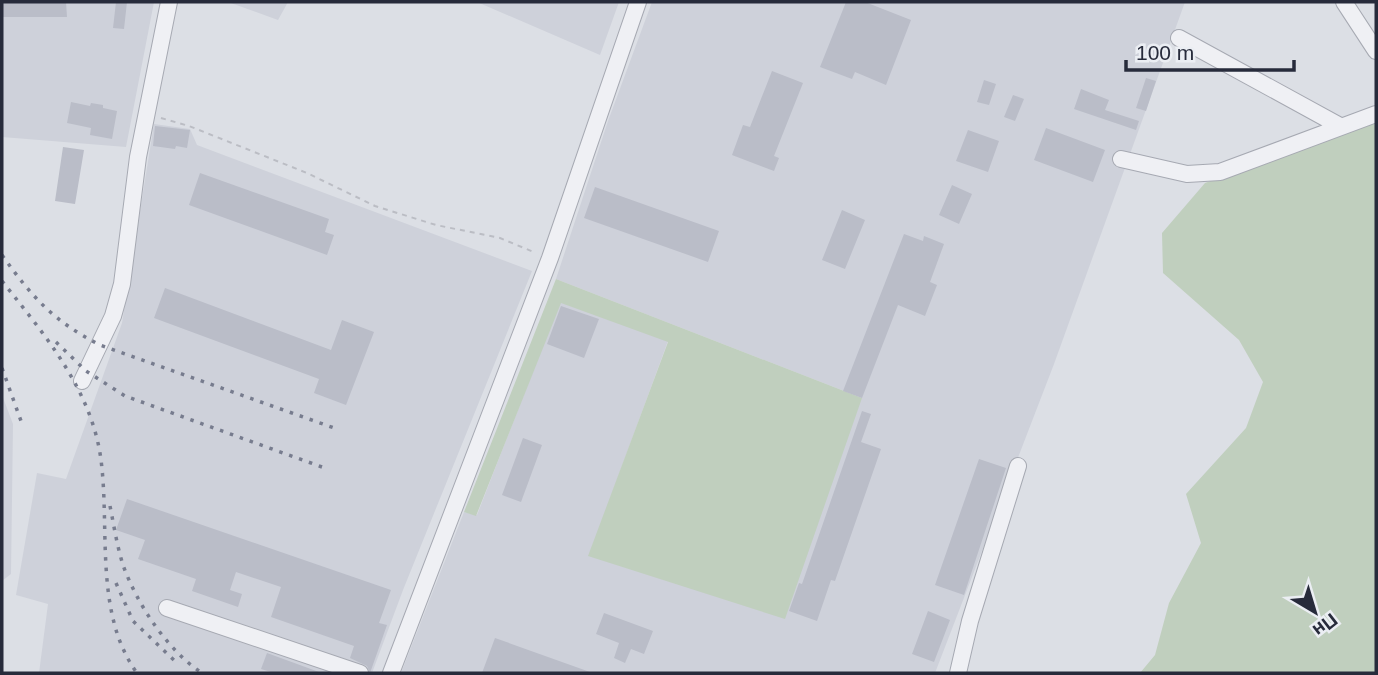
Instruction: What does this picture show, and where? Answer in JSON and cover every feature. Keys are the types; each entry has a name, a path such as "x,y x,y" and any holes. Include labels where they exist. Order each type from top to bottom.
{"street":[{"path":"82,380 113,316 122,284 138,157 169,2"},
{"path":"391,673 550,258 638,2"},
{"path":"1344,2 1376,51"},
{"path":"1179,38 1340,126"},
{"path":"1121,159 1187,174 1212,174 1376,114"},
{"path":"958,673 970,621 1018,466"},
{"path":"167,608 359,673"}],"path":[{"path":"147,114 188,126 258,153 375,206 436,225 500,238 550,258"}],"shaded area":[{"path":"2,2 154,2 126,147 2,137"},
{"path":"228,2 288,2 278,20"},
{"path":"477,2 619,2 600,55"},
{"path":"652,2 1185,2 1054,364 935,673 401,673 464,512 477,515 560,302 668,341 589,556 862,398 556,279 608,121"},
{"path":"154,124 190,129 197,145 532,271 372,673 39,673 48,604 16,595 37,473 66,479 122,323"},
{"path":"2,395 13,424 11,574 2,581"}],"green space":[{"path":"1376,122 1376,673 1140,673 1155,655 1169,603 1201,543 1186,494 1246,428 1263,382 1239,340 1163,273 1162,233 1205,183"},
{"path":"556,279 862,398 785,619 588,556 668,342 561,303 476,516 464,512"}],"building":[{"path":"2,2 66,2 67,17 2,17"},
{"path":"116,2 127,2 124,29 113,28"},
{"path":"846,2 865,2 911,20 886,85 855,72 852,79 820,67"},
{"path":"772,71 803,83 774,156 779,158 774,171 732,155 743,125 750,127"},
{"path":"1146,78 1156,81 1146,111 1136,108"},
{"path":"984,80 996,84 989,105 977,102"},
{"path":"1081,89 1109,100 1105,110 1139,121 1136,130 1074,109"},
{"path":"1013,95 1024,99 1015,121 1004,117"},
{"path":"71,102 90,106 91,103 103,105 103,108 117,111 112,139 90,135 91,128 67,123"},
{"path":"155,126 190,130 187,148 153,146"},
{"path":"1046,128 1105,150 1093,182 1034,160"},
{"path":"968,130 999,141 988,172 956,161"},
{"path":"63,147 84,150 75,204 55,201"},
{"path":"200,173 329,219 325,232 334,235 327,255 189,205"},
{"path":"952,185 972,194 959,224 939,215"},
{"path":"595,187 719,231 708,262 584,218"},
{"path":"842,210 865,220 845,269 822,260"},
{"path":"904,234 923,241 924,236 944,244 930,282 937,285 925,316 898,305 862,398 843,391"},
{"path":"165,288 331,350 342,320 374,332 346,405 314,393 319,379 154,318"},
{"path":"561,306 599,319 584,358 547,344"},
{"path":"862,411 871,414 861,442 881,449 835,581 831,580 817,621 789,611 799,583 802,584"},
{"path":"523,438 542,445 521,502 502,495"},
{"path":"979,459 1006,468 964,595 935,585"},
{"path":"127,499 391,590 379,623 387,625 370,673 367,666 350,658 354,646 271,617 281,587 236,572 230,590 242,594 238,607 192,591 196,579 138,559 145,540 116,530"},
{"path":"928,611 950,620 934,662 912,654"},
{"path":"604,613 653,631 644,654 631,649 625,663 614,658 619,643 596,634"},
{"path":"495,638 590,672 590,673 482,673"},
{"path":"267,653 319,673 274,673 261,669"}],"railway":[{"path":"2,255 45,307 69,327 100,345 337,429"},
{"path":"2,281 64,364 88,410 101,460 106,570 114,625 123,650 137,673"},
{"path":"56,342 86,371 125,396 322,467"},
{"path":"2,368 21,421"},
{"path":"110,506 123,565 136,595 165,639 202,673"},
{"path":"116,583 133,621 176,662"}]}
